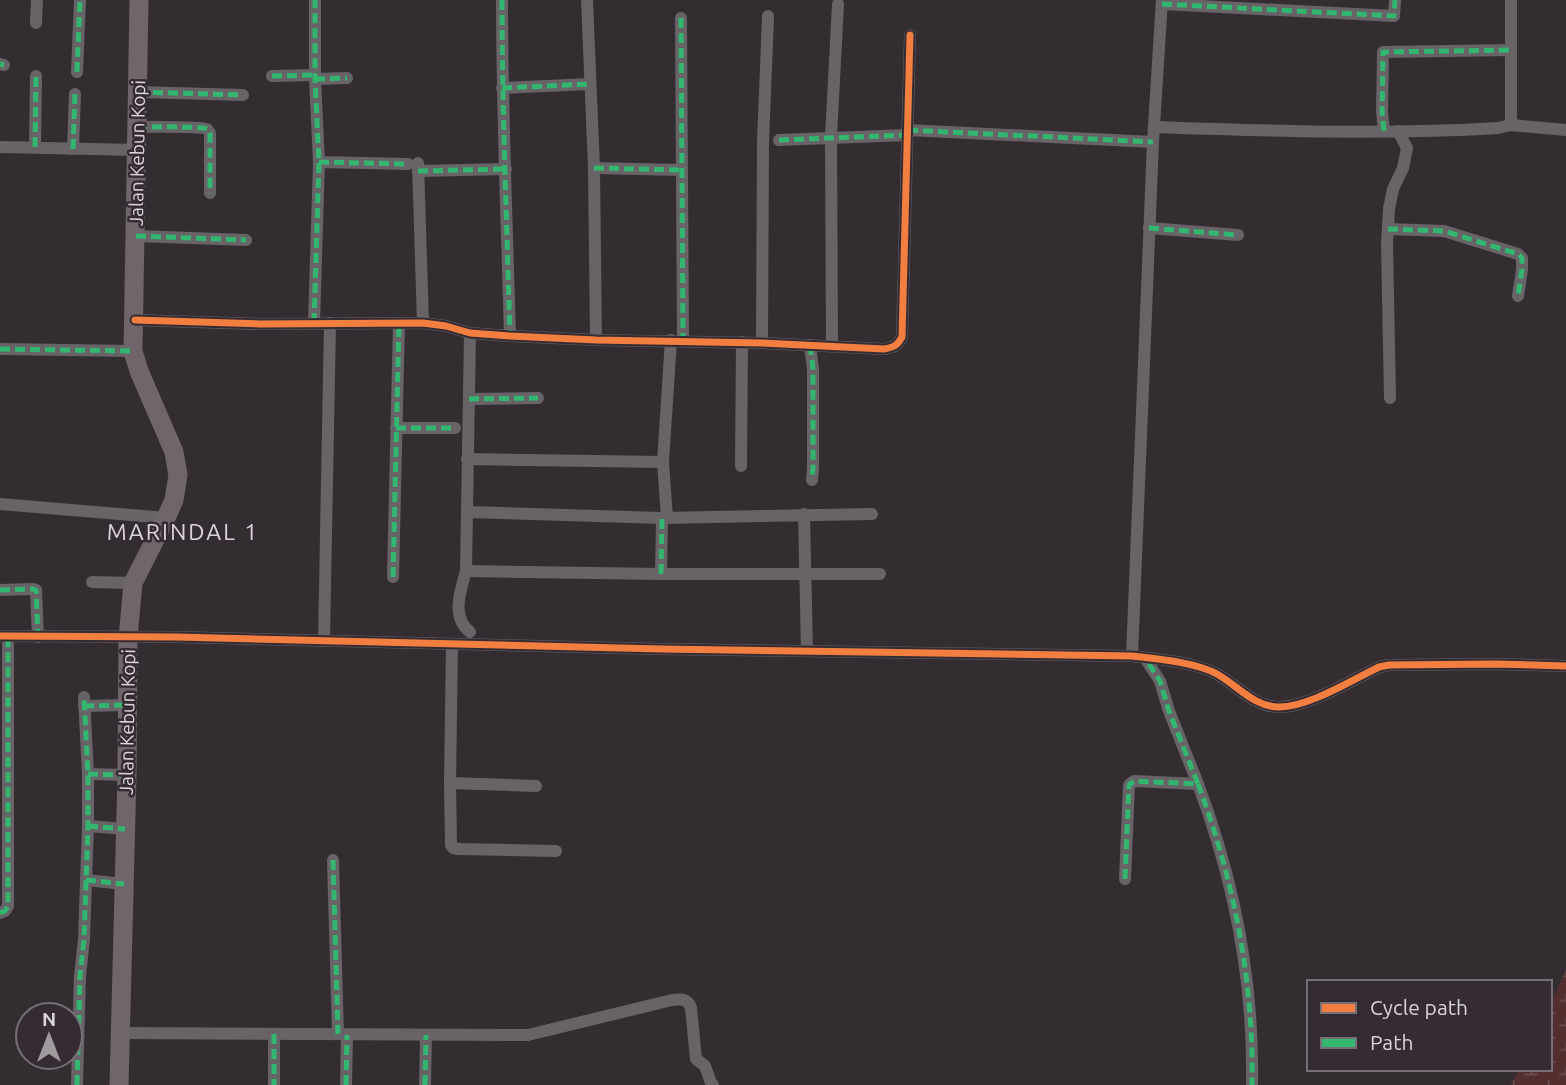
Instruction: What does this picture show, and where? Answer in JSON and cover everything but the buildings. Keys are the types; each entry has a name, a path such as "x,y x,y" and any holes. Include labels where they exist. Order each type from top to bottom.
{"main road":[{"name":"Jalan Kebun Kopi","path":"119,1085 128,638 133,583 174,500 178,475 174,452 133,351 139,0"}],"street":[{"path":"36,23 37,0"},
{"path":"77,72 80,0"},
{"path":"314,323 319,162 315,0"},
{"path":"502,0 510,337"},
{"path":"587,0 594,169 596,340"},
{"path":"1252,1085 1251,1012 1237,921 1216,837 1160,681 1138,657 1149,228 1162,2 1310,6 1394,16 1395,0"},
{"path":"1511,0 1511,125"},
{"path":"832,346 831,137 838,4"},
{"path":"762,343 763,142 768,16"},
{"path":"661,574 663,462 677,340 681,18"},
{"path":"135,320 260,324 423,323 470,333 510,337 894,348 902,337 910,35"},
{"path":"1384,131 1383,52 1511,50"},
{"path":"35,147 36,76"},
{"path":"272,76 347,78"},
{"path":"502,88 590,85"},
{"path":"138,92 243,95"},
{"path":"73,149 75,94"},
{"path":"1154,127 1310,132 1498,128 1511,125 1566,130"},
{"path":"137,127 209,131 210,193"},
{"path":"1390,398 1389,209 1407,148 1398,131"},
{"path":"779,140 908,133 1153,142"},
{"path":"0,147 137,150"},
{"path":"319,162 506,169"},
{"path":"415,166 423,323"},
{"path":"594,169 681,170"},
{"path":"1149,228 1238,235"},
{"path":"1388,229 1444,231 1518,254 1522,258 1518,296"},
{"path":"136,236 246,240"},
{"path":"324,641 330,323"},
{"path":"393,577 399,323"},
{"path":"470,333 466,572 460,590 458,611 462,625 470,632"},
{"path":"741,466 742,342"},
{"path":"810,345 813,369 812,480"},
{"path":"0,349 133,351"},
{"path":"470,399 538,398"},
{"path":"396,428 455,428"},
{"path":"467,459 663,462"},
{"path":"0,504 166,518"},
{"path":"467,512 664,518 872,514"},
{"path":"804,514 807,650"},
{"path":"466,572 880,574"},
{"path":"92,582 133,583"},
{"path":"0,590 36,590 38,637"},
{"path":"0,913 8,906 3,843 4,636 1138,657 1191,666 1216,674 1258,703 1278,707 1303,704 1379,667 1389,665 1566,666"},
{"path":"452,644 450,783 453,848 556,851"},
{"path":"77,1085 88,826 84,702 127,705"},
{"path":"88,774 127,775"},
{"path":"1125,879 1129,785 1134,781 1198,784"},
{"path":"450,783 536,786"},
{"path":"88,826 125,829"},
{"path":"333,860 346,1085"},
{"path":"86,880 124,884"},
{"path":"120,1033 528,1035 682,999 690,1005 696,1059 705,1066 713,1085"},
{"path":"274,1034 274,1085"},
{"path":"425,1085 426,1035"}],"green space":[{"path":"1566,970 1566,1085 1511,1085 1518,1071 1552,1071 1552,999"}],"marked path":[{"path":"77,72 80,0"},
{"path":"314,323 319,162 315,0"},
{"path":"502,0 510,336"},
{"path":"1162,4 1394,16 1395,0"},
{"path":"681,18 683,340"},
{"path":"1384,131 1383,52 1511,50"},
{"path":"0,64 4,65"},
{"path":"272,76 315,75"},
{"path":"35,147 36,76"},
{"path":"315,79 347,78"},
{"path":"502,88 590,84"},
{"path":"138,92 243,95"},
{"path":"73,149 75,94"},
{"path":"137,127 207,129 210,133 210,193"},
{"path":"908,130 1153,142"},
{"path":"779,140 908,135"},
{"path":"319,162 408,164"},
{"path":"594,168 681,170"},
{"path":"418,171 506,169"},
{"path":"1149,228 1238,235"},
{"path":"1388,229 1444,231 1518,254 1522,258 1518,296"},
{"path":"136,236 246,240"},
{"path":"393,577 399,323"},
{"path":"810,345 813,369 812,480"},
{"path":"0,349 133,351"},
{"path":"469,399 538,398"},
{"path":"396,428 455,428"},
{"path":"661,574 662,518"},
{"path":"0,590 36,590 38,637"},
{"path":"0,913 8,906 8,636"},
{"path":"1125,879 1129,785 1134,781 1198,784 1160,681 1145,658"},
{"path":"77,1085 88,826 84,697"},
{"path":"84,706 127,705"},
{"path":"88,774 127,775"},
{"path":"1198,784 1222,857 1239,932 1249,1008 1252,1085"},
{"path":"88,826 125,829"},
{"path":"333,860 338,1034"},
{"path":"86,880 124,884"},
{"path":"274,1034 274,1085"},
{"path":"346,1085 347,1035"},
{"path":"425,1085 426,1035"}],"cycle path":[{"path":"135,320 260,324 423,323 470,333 510,336 884,349 893,347 902,337 910,35"},
{"path":"0,636 176,637 661,649 1132,656 1208,670 1253,699 1278,707 1316,698 1379,667 1389,665 1566,666"}],"district":[{"name":"MARINDAL 1","path":"183,531"}]}
